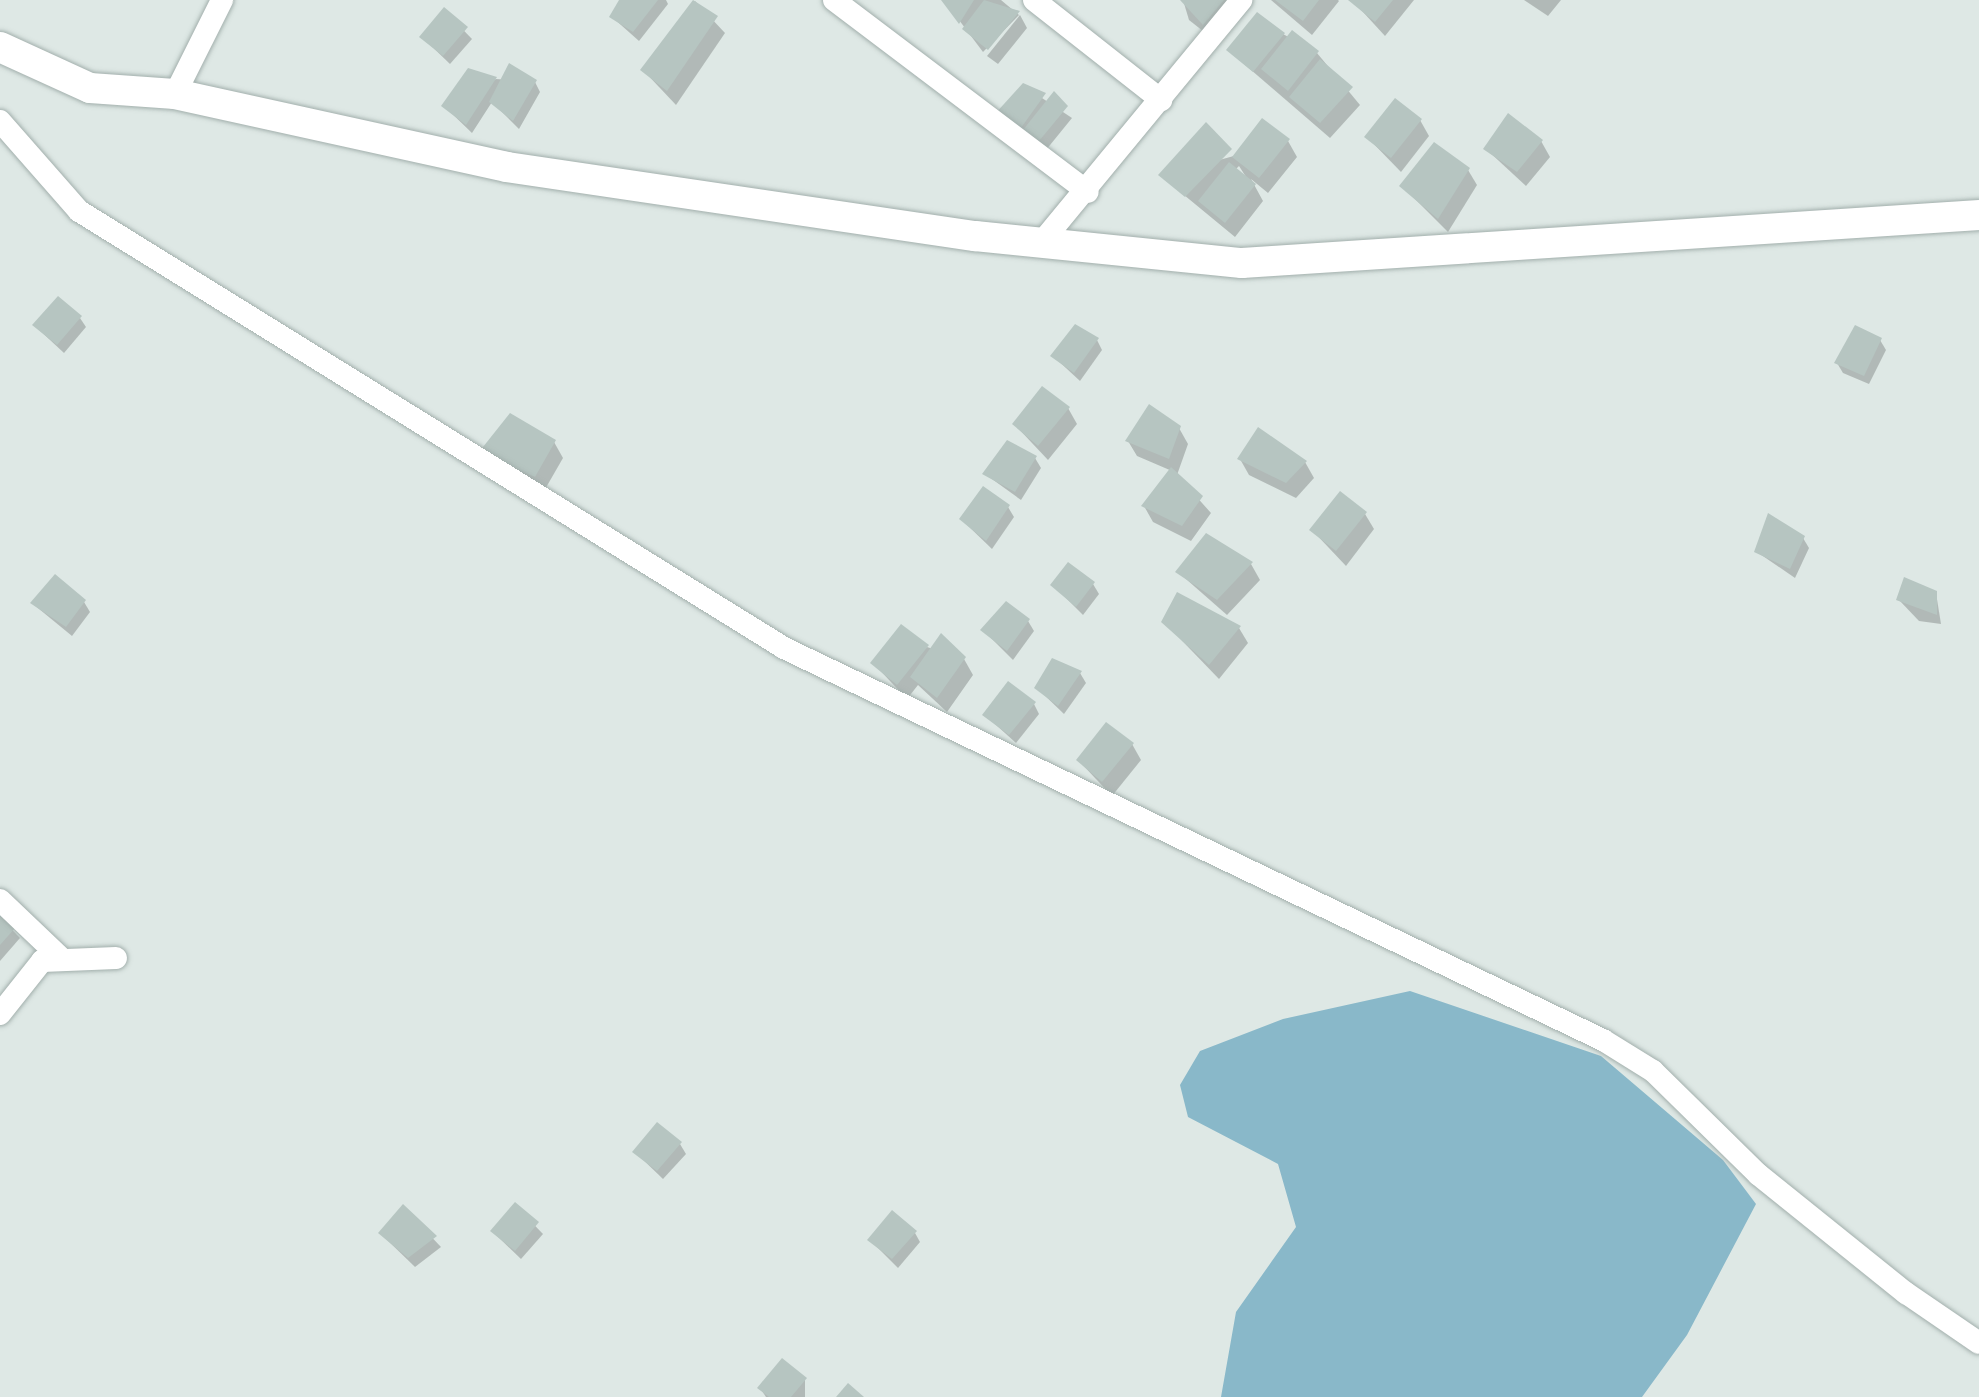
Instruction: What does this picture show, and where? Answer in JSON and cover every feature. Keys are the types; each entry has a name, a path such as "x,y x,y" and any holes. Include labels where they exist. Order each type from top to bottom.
{"street":[{"path":"174,94 222,0"},
{"path":"834,0 1088,192"},
{"path":"1034,0 1161,100"},
{"path":"1042,243 1088,192 1241,0"},
{"path":"0,47 90,88 174,94 507,168 1042,243 1242,264 1979,215"},
{"path":"0,120 79,210 784,648 1603,1040 1653,1071 1847,1246 1979,1343"},
{"path":"0,900 63,960"},
{"path":"1,1011 42,961 116,958"}],"water":[{"path":"1410,991 1601,1056 1723,1160 1756,1204 1687,1335 1642,1397 1221,1397 1236,1312 1296,1227 1278,1164 1188,1117 1180,1085 1200,1051 1283,1019"}],"building":[{"path":"619,0 658,0 633,32 609,17"},
{"path":"693,0 718,16 667,91 640,70"},
{"path":"941,0 974,0 959,24"},
{"path":"984,0 1020,11 988,50 962,29"},
{"path":"1180,0 1224,0 1203,25"},
{"path":"1275,0 1319,0 1303,21"},
{"path":"1348,0 1393,0 1375,22"},
{"path":"444,7 468,27 443,56 419,37"},
{"path":"1257,12 1285,33 1253,72 1226,50"},
{"path":"1292,30 1319,51 1288,91 1261,69"},
{"path":"1320,59 1353,87 1320,123 1289,97"},
{"path":"509,63 537,80 513,121 489,102"},
{"path":"468,68 497,77 466,125 441,106"},
{"path":"1023,83 1046,93 1018,132 994,115"},
{"path":"1054,91 1068,106 1039,141 1023,130"},
{"path":"1395,98 1422,119 1391,158 1364,137"},
{"path":"1508,113 1543,140 1517,172 1483,149"},
{"path":"1262,118 1290,139 1259,178 1232,157"},
{"path":"1206,122 1232,149 1185,197 1158,175"},
{"path":"1434,142 1470,168 1438,219 1399,186"},
{"path":"1229,162 1256,184 1225,223 1198,201"},
{"path":"58,296 82,316 57,345 32,325"},
{"path":"1075,324 1099,338 1074,373 1050,356"},
{"path":"1855,325 1882,338 1864,376 1834,363"},
{"path":"1042,386 1070,407 1038,446 1012,424"},
{"path":"1149,404 1181,426 1169,459 1125,441"},
{"path":"510,413 556,440 535,477 479,452"},
{"path":"1258,427 1307,461 1286,483 1237,459"},
{"path":"1007,440 1037,456 1015,492 982,474"},
{"path":"1171,467 1203,496 1182,526 1141,506"},
{"path":"983,486 1010,505 986,541 959,519"},
{"path":"1340,491 1367,512 1336,551 1309,530"},
{"path":"1768,513 1805,536 1790,569 1754,552"},
{"path":"1206,533 1253,562 1217,600 1175,572"},
{"path":"1068,562 1095,582 1076,607 1050,585"},
{"path":"55,574 86,600 66,627 30,603"},
{"path":"1904,577 1937,591 1937,615 1896,600"},
{"path":"1177,592 1241,626 1209,665 1161,622"},
{"path":"1006,601 1030,619 1007,651 980,630"},
{"path":"901,624 929,645 897,685 870,663"},
{"path":"941,633 966,657 937,698 910,677"},
{"path":"1052,658 1082,671 1058,706 1034,688"},
{"path":"1008,681 1036,702 1009,735 982,715"},
{"path":"1106,722 1134,743 1102,782 1076,760"},
{"path":"0,913 16,927 0,945"},
{"path":"657,1122 682,1142 657,1171 632,1152"},
{"path":"515,1202 539,1222 515,1251 490,1231"},
{"path":"403,1204 437,1236 408,1258 378,1233"},
{"path":"892,1210 917,1231 892,1259 867,1240"},
{"path":"782,1358 807,1378 791,1397 769,1397 757,1388"},
{"path":"848,1383 864,1397 836,1397"}]}
